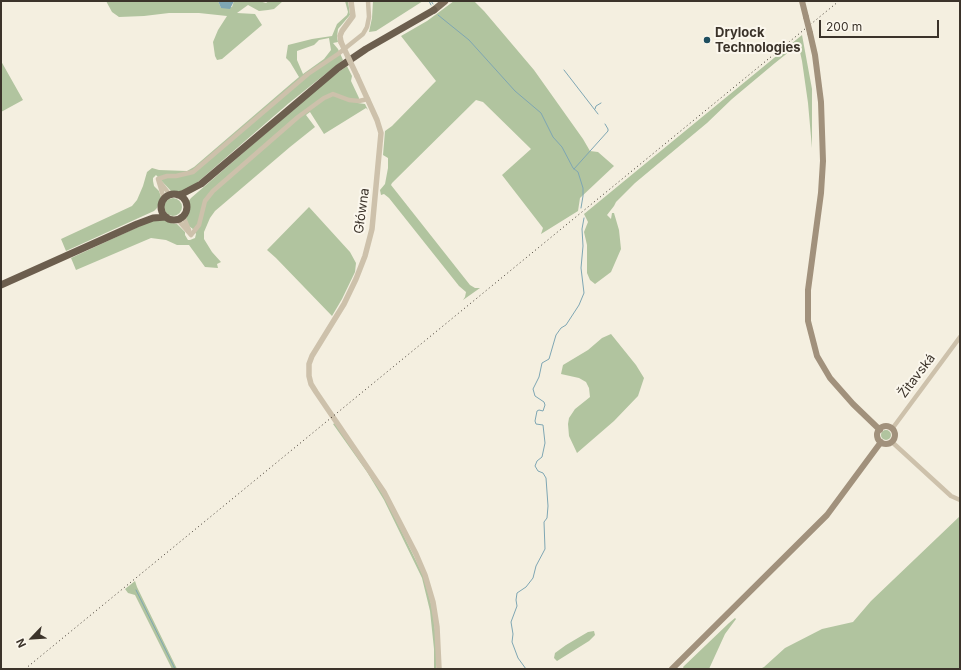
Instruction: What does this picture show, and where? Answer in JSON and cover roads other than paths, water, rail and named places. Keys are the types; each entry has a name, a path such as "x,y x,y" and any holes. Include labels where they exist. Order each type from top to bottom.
{"highway":[{"path":"161,207 162,212 166,217 172,220 180,218 186,210 188,200 201,184 338,68 366,49 434,10"},
{"path":"137,224 152,215 161,207 167,197 182,194 201,184"},
{"path":"178,195 184,199 186,206"},
{"path":"1,285 137,224 153,218 166,217"}],"main road":[{"path":"434,10 445,1"},
{"path":"802,1 815,55 821,102 823,161 821,193 808,290 808,321 815,350 827,374 838,388 880,430"},
{"path":"886,427 892,429 895,435 892,442 887,444 881,442 878,436 880,430 886,427"},
{"path":"672,669 827,515 881,442"}],"street":[{"name":"Główna","path":"351,1 353,16 342,31 340,36 341,42 368,99 379,126 381,138 372,229 365,256 356,279 344,304 312,356 308,369 311,384 384,492 426,575 433,602 437,627 439,669"},
{"path":"167,197 158,180 167,176 176,176 193,172 308,74 338,54 363,34 367,27 369,18 368,1"},
{"path":"180,218 191,235 199,225 205,201 213,191 298,117 324,98 333,94 349,100 359,101 368,99"},
{"name":"Žitavská","path":"892,429 960,337"},
{"path":"892,442 951,496 960,500"}],"water":[{"path":"218,1 234,1 230,9 221,8"}],"waterway":[{"path":"429,1 431,5"},
{"path":"438,15 469,40 515,91 541,113 553,137 562,147 573,168 578,172 583,188 581,208"},
{"path":"564,70 598,114"},
{"path":"595,109 596,106 601,103"},
{"path":"574,169 608,131 605,124"},
{"path":"526,669 518,658 512,642 513,634 511,622 517,606 517,593 526,587 533,578 536,566 545,549 544,522 547,518 548,506 546,478 535,466 537,461 542,457 545,443 543,425 536,424 535,421 537,411 543,411 545,405 544,402 535,396 533,389 539,377 542,363 549,359 556,335 561,328 566,325 579,305 584,293 581,268 583,246 582,229 584,218"},
{"path":"136,590 175,669"}],"railway":[{"path":"25,669 839,1"}],"place":[{"name":"Drylock Technologies","path":"707,40"}]}
